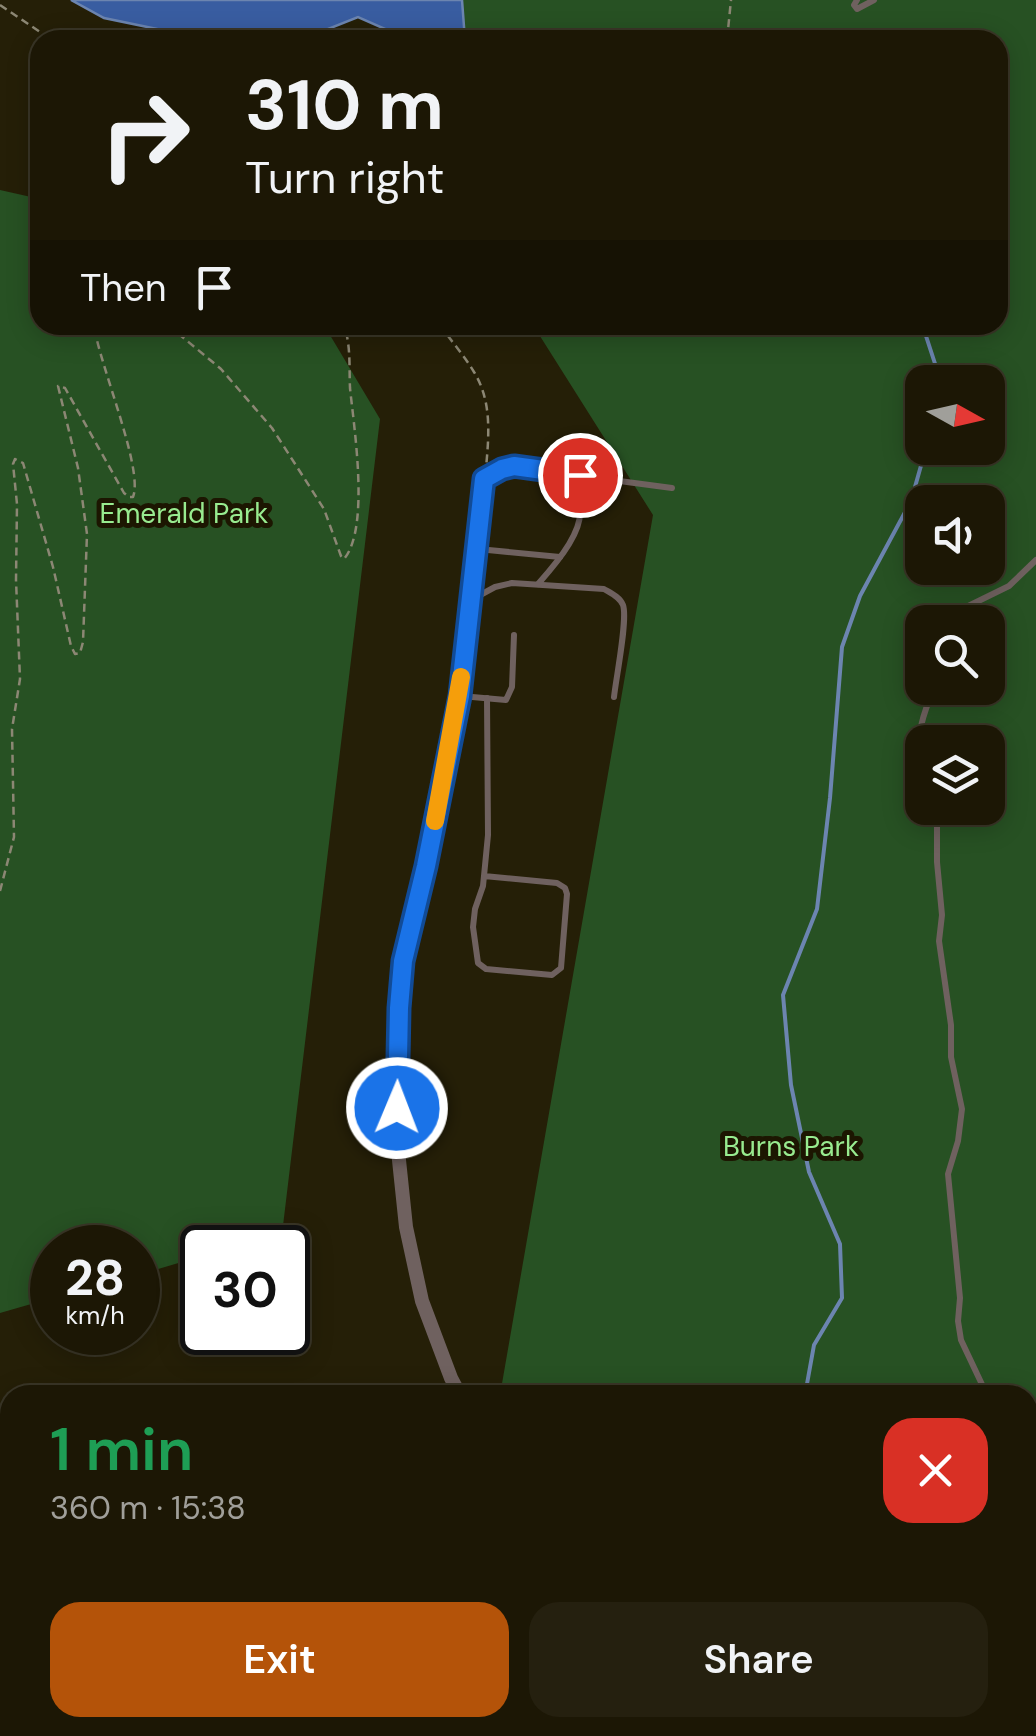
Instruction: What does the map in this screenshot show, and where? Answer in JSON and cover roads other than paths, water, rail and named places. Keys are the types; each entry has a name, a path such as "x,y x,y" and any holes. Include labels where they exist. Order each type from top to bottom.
{"street":[{"path":"455,1385 422,1300 406,1227 396,1141 399,1008 403,961 460,696 484,479"}],"lane":[{"path":"856,0 857,9 874,0"},
{"path":"484,479 514,466 672,488"},
{"path":"538,584 572,540 580,506 548,471"},
{"path":"476,549 561,557"},
{"path":"970,605 1009,586 1036,560"},
{"path":"470,601 495,587 512,583 604,589 615,594 623,604 624,618 614,697"},
{"path":"460,696 506,700 512,687 514,635"},
{"path":"484,876 557,883 565,888 557,974 486,970 478,964 473,927 488,835 487,698"},
{"path":"937,825 942,916 939,941 962,1109 948,1174 960,1298 958,1321 961,1340 982,1385"}],"water":[{"path":"71,0 462,0 464,30 387,30 358,17 326,30 162,30 104,18"}],"waterway":[{"path":"926,335 935,365"},
{"path":"807,1385 814,1345 842,1298 840,1244 809,1172 791,1085 783,995 817,909 842,647 860,596 911,501 921,465"}],"park label":[{"name":"Emerald Park","path":"184,513"},
{"name":"Burns Park","path":"791,1146"}]}
